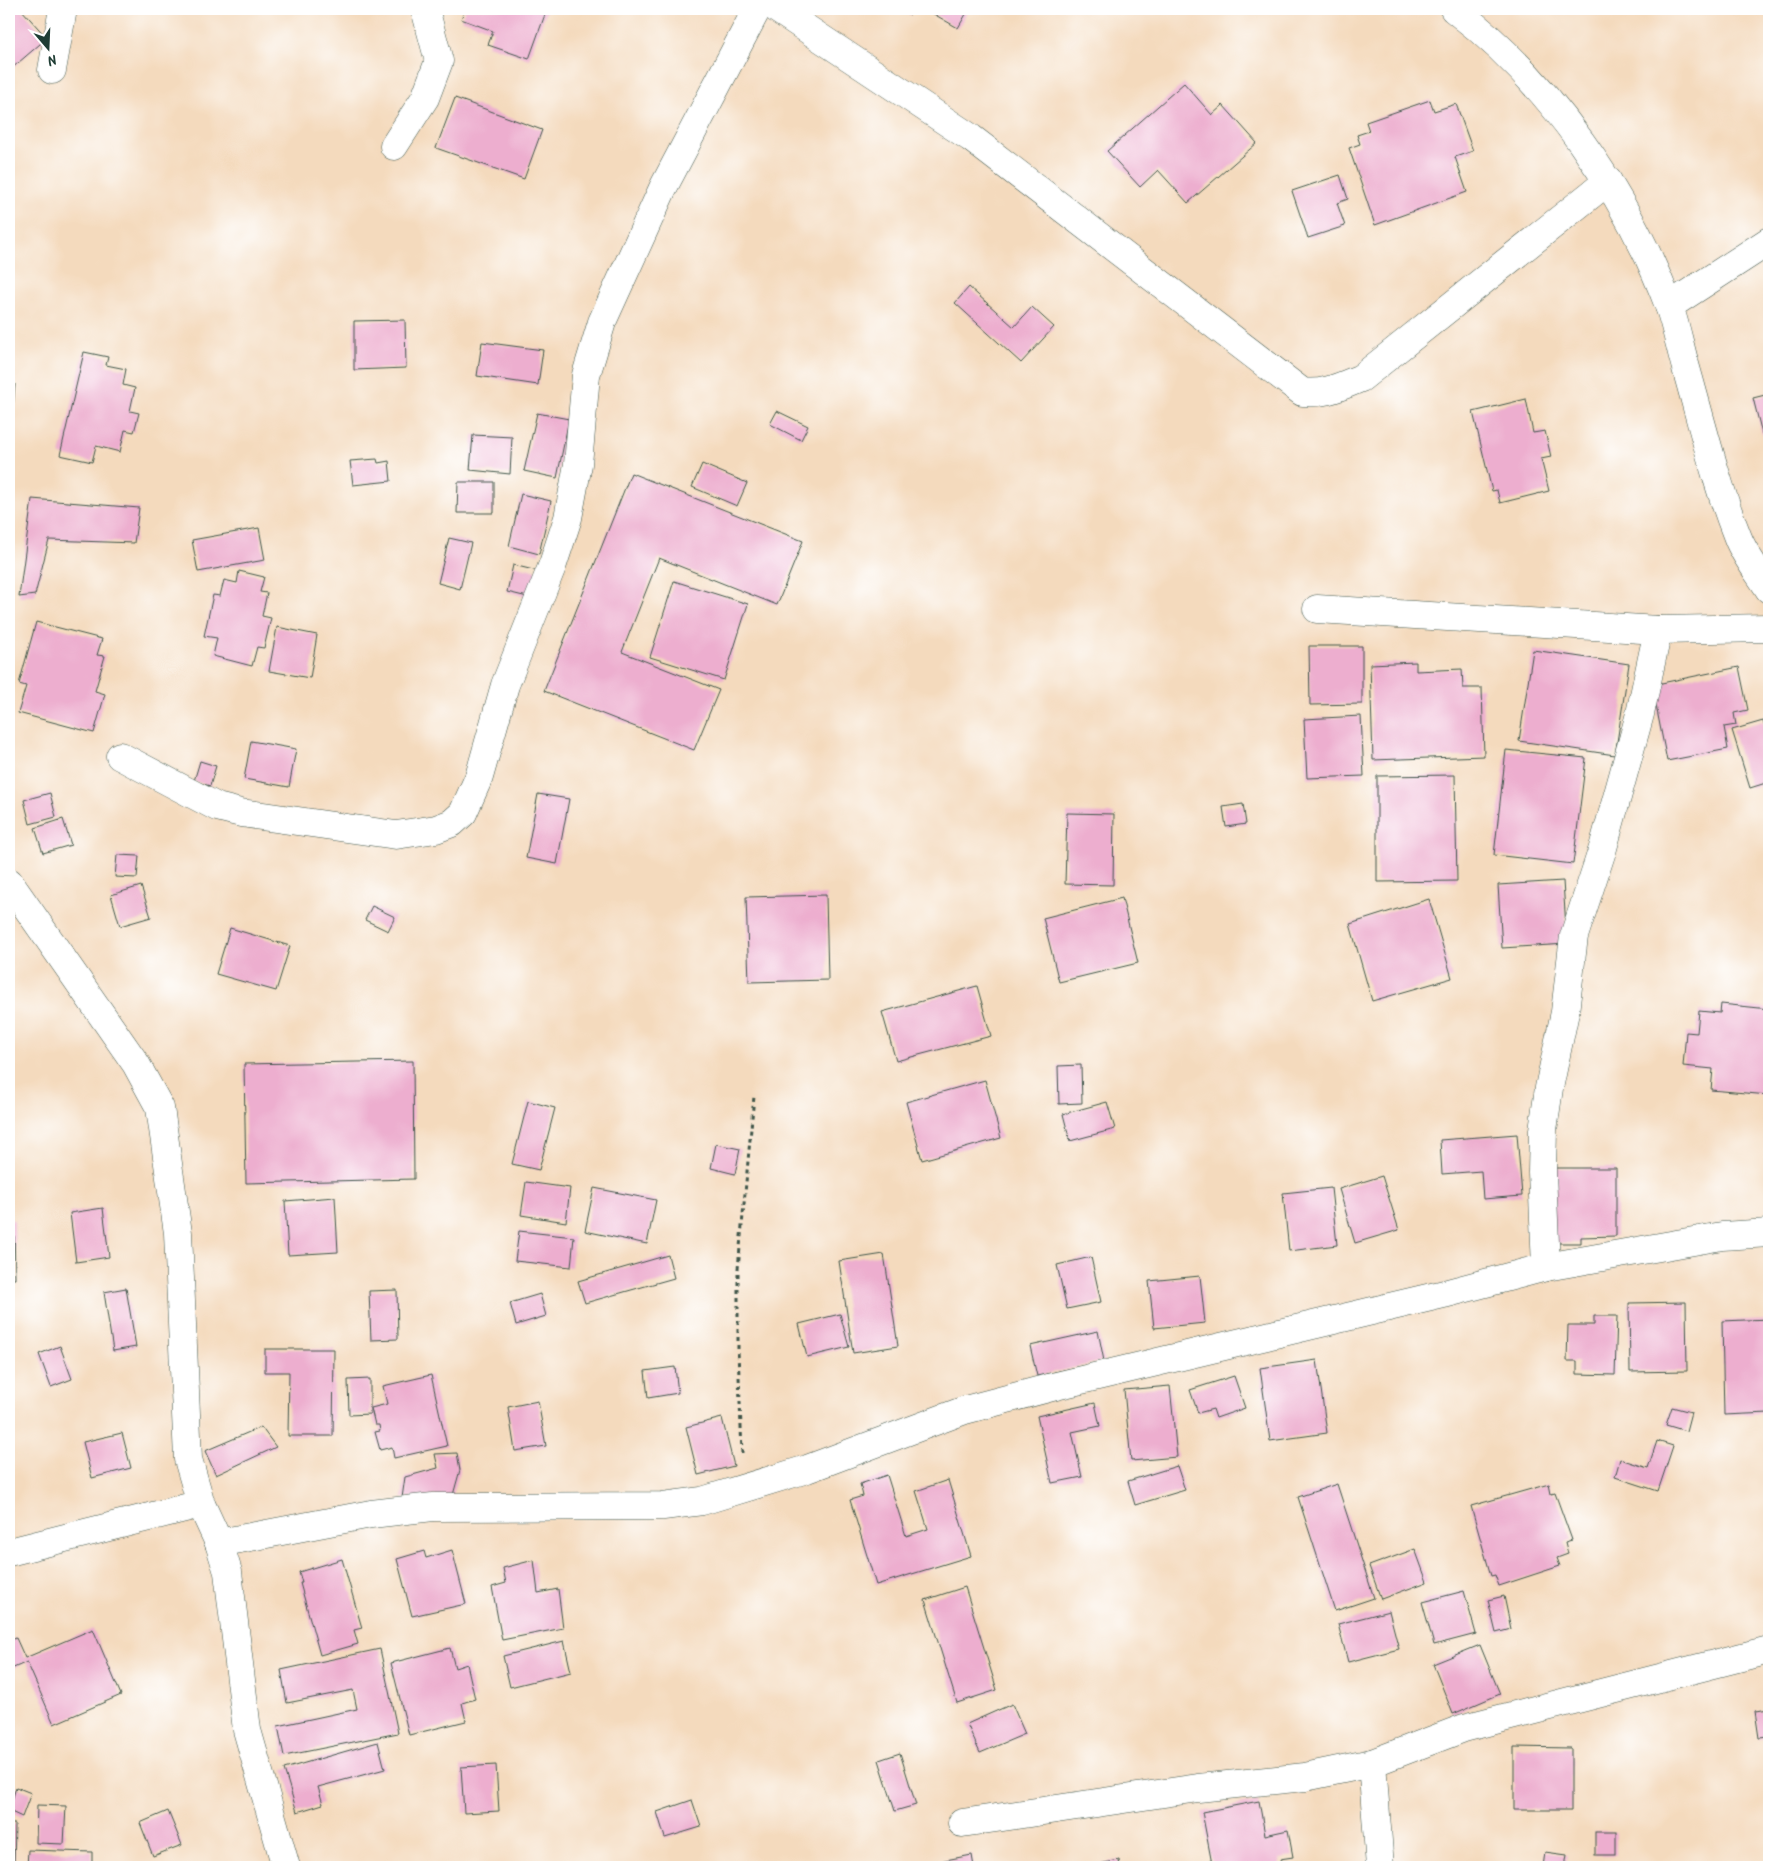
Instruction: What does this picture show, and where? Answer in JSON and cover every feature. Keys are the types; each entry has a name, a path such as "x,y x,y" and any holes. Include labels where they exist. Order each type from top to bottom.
{"street":[{"path":"52,70 64,9"},
{"path":"394,146 425,98 439,61 425,9"},
{"path":"120,756 217,807 241,813 396,835 436,829 452,823 463,813 479,776 505,685 554,564 568,518 578,464 586,375 602,322 663,188 757,9"},
{"path":"777,9 971,138 1302,392 1329,391 1361,378 1608,181"},
{"path":"1454,9 1481,29 1546,97 1608,181 1645,251 1669,306 1710,454 1739,539 1769,589"},
{"path":"1669,306 1769,241"},
{"path":"1317,609 1658,630 1769,628"},
{"path":"1546,1266 1542,1172 1544,1130 1548,1088 1565,1012 1574,936 1602,848 1640,714 1658,630"},
{"path":"9,882 136,1064 160,1108 178,1233 188,1459 201,1504 219,1543 228,1572 247,1730 286,1867"},
{"path":"219,1543 371,1514 453,1507 663,1506 702,1501 807,1469 965,1410 1444,1294 1546,1266 1722,1236 1769,1233"},
{"path":"9,1552 201,1504"},
{"path":"962,1823 1198,1788 1305,1777 1372,1763 1464,1728 1769,1650"},
{"path":"1372,1763 1380,1867"}],"path":[{"path":"744,1489 738,1351 738,1269 754,1096"}],"building":[{"path":"9,9 21,9 47,38 11,69 9,66"},
{"path":"465,9 547,9 529,59 488,45 493,31 461,19"},
{"path":"898,9 914,9 910,15"},
{"path":"925,9 969,9 958,28"},
{"path":"1184,83 1212,115 1223,105 1257,143 1188,203 1158,170 1140,187 1107,151"},
{"path":"455,98 542,130 524,179 436,148"},
{"path":"1430,100 1434,111 1456,104 1473,151 1455,157 1467,192 1375,225 1349,148 1360,144 1357,135 1369,131 1366,122"},
{"path":"1340,175 1348,199 1337,203 1345,226 1308,238 1292,191"},
{"path":"969,287 1014,327 1032,307 1054,327 1021,363 955,303"},
{"path":"405,320 406,368 354,370 354,321"},
{"path":"482,342 543,350 538,385 477,376"},
{"path":"84,352 108,357 106,365 126,369 123,385 135,388 130,411 139,413 134,432 125,430 120,452 96,446 92,462 60,455"},
{"path":"9,384 15,384 13,410 9,409"},
{"path":"1769,394 1769,432 1762,434 1753,398"},
{"path":"1526,399 1533,433 1545,431 1551,457 1541,459 1549,491 1500,503 1497,490 1492,491 1473,412"},
{"path":"777,411 808,426 801,440 770,424"},
{"path":"537,413 569,419 557,478 524,471"},
{"path":"473,435 512,437 510,474 470,470"},
{"path":"377,459 378,463 389,461 391,481 353,485 350,461"},
{"path":"702,464 747,483 737,506 692,487"},
{"path":"631,473 803,541 777,605 659,558 622,652 719,690 694,750 544,691"},
{"path":"458,482 494,482 494,513 457,513"},
{"path":"521,494 551,501 539,554 509,546"},
{"path":"32,499 139,508 134,543 49,540 35,595 19,597"},
{"path":"259,528 265,560 198,572 192,540"},
{"path":"449,538 471,543 460,589 438,583"},
{"path":"513,565 542,572 536,599 507,592"},
{"path":"239,571 264,577 260,592 267,593 262,616 271,618 264,648 257,647 252,666 213,656 217,638 204,636 213,595 220,596 224,580 237,583"},
{"path":"674,581 748,604 724,680 650,657"},
{"path":"36,622 102,639 97,655 105,656 95,691 105,694 94,733 18,713 26,686 19,684"},
{"path":"277,627 317,635 310,678 269,671"},
{"path":"1309,646 1362,646 1362,704 1310,705"},
{"path":"1533,650 1629,664 1615,755 1519,741"},
{"path":"1416,662 1416,671 1462,669 1463,688 1482,688 1484,756 1373,760 1370,664"},
{"path":"1739,667 1748,710 1734,713 1736,725 1724,727 1728,749 1667,761 1652,685"},
{"path":"1361,716 1364,776 1307,778 1304,719"},
{"path":"1763,721 1769,740 1769,782 1750,788 1732,730"},
{"path":"251,741 296,749 289,787 244,779"},
{"path":"1506,750 1586,758 1573,864 1494,855"},
{"path":"9,759 13,783 9,783"},
{"path":"200,761 216,766 210,786 194,781"},
{"path":"1455,775 1457,881 1377,882 1377,776"},
{"path":"50,793 56,817 30,824 24,800"},
{"path":"538,794 569,799 557,864 526,858"},
{"path":"1243,804 1246,824 1226,827 1223,807"},
{"path":"1067,813 1114,814 1113,885 1065,884"},
{"path":"63,819 71,845 43,853 35,828"},
{"path":"117,855 139,856 137,878 115,877"},
{"path":"1563,881 1567,944 1502,948 1498,885"},
{"path":"141,886 151,917 120,926 111,895"},
{"path":"826,895 828,980 749,982 746,897"},
{"path":"1122,898 1138,963 1059,982 1043,918"},
{"path":"1429,899 1452,978 1372,1001 1350,924"},
{"path":"372,906 395,917 388,931 365,920"},
{"path":"230,928 290,946 276,991 216,974"},
{"path":"977,986 991,1036 896,1061 882,1012"},
{"path":"1721,1004 1769,1009 1769,1095 1711,1090 1713,1069 1683,1066 1686,1032 1697,1033 1699,1011 1720,1013"},
{"path":"413,1061 414,1179 246,1183 244,1064"},
{"path":"1081,1065 1082,1103 1059,1104 1058,1066"},
{"path":"985,1080 1001,1138 922,1160 906,1102"},
{"path":"528,1101 555,1108 539,1170 512,1164"},
{"path":"1107,1102 1115,1129 1070,1141 1063,1114"},
{"path":"1517,1134 1522,1196 1483,1199 1481,1171 1442,1174 1440,1140"},
{"path":"716,1144 740,1149 735,1174 711,1168"},
{"path":"1548,1168 1616,1168 1616,1236 1581,1237 1581,1243 1548,1243"},
{"path":"1382,1176 1399,1230 1355,1243 1339,1189"},
{"path":"526,1182 570,1188 566,1222 521,1215"},
{"path":"594,1188 656,1200 647,1244 585,1231"},
{"path":"1331,1188 1337,1245 1289,1251 1283,1193"},
{"path":"335,1197 338,1252 288,1255 285,1201"},
{"path":"103,1208 109,1257 76,1262 70,1213"},
{"path":"9,1220 14,1220 15,1279 9,1279"},
{"path":"519,1231 574,1237 571,1267 515,1261"},
{"path":"884,1254 898,1346 853,1353 839,1261"},
{"path":"668,1255 674,1278 585,1303 578,1281"},
{"path":"1091,1257 1101,1302 1067,1309 1057,1265"},
{"path":"1200,1276 1205,1323 1154,1328 1149,1281"},
{"path":"126,1288 136,1347 113,1351 104,1292"},
{"path":"397,1290 398,1339 371,1340 369,1291"},
{"path":"540,1294 546,1316 516,1325 510,1303"},
{"path":"1686,1302 1687,1371 1630,1372 1629,1303"},
{"path":"840,1314 849,1347 807,1357 799,1324"},
{"path":"1594,1316 1617,1316 1615,1375 1577,1374 1577,1361 1567,1361 1568,1325 1594,1325"},
{"path":"1769,1319 1769,1413 1724,1415 1722,1321"},
{"path":"1098,1331 1104,1361 1037,1376 1030,1346"},
{"path":"60,1346 72,1379 51,1387 39,1354"},
{"path":"265,1349 334,1349 333,1436 288,1436 289,1372 265,1372"},
{"path":"1317,1360 1327,1433 1270,1441 1260,1368"},
{"path":"675,1367 678,1393 648,1398 645,1371"},
{"path":"431,1375 447,1446 394,1458 392,1447 380,1450 375,1432 380,1431 379,1425 375,1425 371,1408 387,1404 383,1386"},
{"path":"1234,1376 1245,1408 1216,1418 1213,1409 1198,1413 1190,1390"},
{"path":"370,1379 370,1414 349,1415 348,1380"},
{"path":"1170,1386 1177,1457 1131,1461 1124,1390"},
{"path":"538,1401 546,1446 515,1451 508,1407"},
{"path":"1095,1403 1100,1426 1072,1432 1082,1477 1052,1483 1037,1416"},
{"path":"1672,1407 1691,1412 1686,1431 1666,1425"},
{"path":"722,1418 734,1466 698,1475 686,1427"},
{"path":"261,1427 276,1447 216,1475 205,1451"},
{"path":"122,1433 131,1468 92,1478 83,1442"},
{"path":"1657,1441 1673,1446 1658,1491 1615,1477 1620,1459 1648,1468"},
{"path":"457,1453 460,1470 453,1495 402,1498 405,1477 438,1468 435,1454"},
{"path":"1177,1466 1185,1490 1135,1505 1128,1481"},
{"path":"887,1475 906,1536 928,1529 916,1491 948,1480 971,1556 876,1585 850,1500 863,1496 860,1484"},
{"path":"1337,1484 1374,1598 1335,1611 1298,1497"},
{"path":"1549,1484 1551,1494 1555,1493 1572,1540 1565,1542 1568,1554 1557,1558 1560,1566 1499,1586 1495,1575 1491,1576 1471,1506"},
{"path":"1415,1549 1427,1582 1381,1599 1369,1566"},
{"path":"452,1550 466,1604 412,1616 397,1559 424,1551 426,1558"},
{"path":"342,1559 362,1628 354,1630 358,1644 320,1655 300,1583 302,1583 299,1572"},
{"path":"534,1560 538,1593 558,1589 563,1628 502,1640 492,1587 506,1583 503,1568"},
{"path":"965,1587 997,1690 957,1703 925,1600"},
{"path":"1464,1591 1476,1634 1434,1645 1422,1602"},
{"path":"1504,1596 1511,1629 1496,1633 1488,1600"},
{"path":"1389,1611 1399,1649 1348,1662 1338,1624"},
{"path":"93,1629 121,1695 54,1724 27,1662 9,1670 9,1641 16,1638 25,1658"},
{"path":"564,1641 571,1672 510,1687 503,1656"},
{"path":"1480,1645 1500,1694 1453,1714 1433,1664"},
{"path":"450,1648 455,1668 467,1664 475,1699 462,1703 466,1721 409,1735 391,1663"},
{"path":"380,1649 398,1733 284,1756 278,1726 357,1709 353,1690 287,1703 281,1670"},
{"path":"1012,1704 1025,1734 980,1753 967,1724"},
{"path":"1769,1709 1769,1737 1759,1738 1755,1711"},
{"path":"378,1742 385,1769 318,1787 323,1804 297,1812 284,1769"},
{"path":"1514,1747 1571,1748 1571,1810 1514,1810"},
{"path":"900,1753 916,1805 895,1811 879,1760"},
{"path":"496,1765 499,1811 464,1813 461,1767"},
{"path":"16,1787 31,1793 22,1817 9,1811"},
{"path":"692,1800 701,1827 665,1838 657,1812"},
{"path":"1259,1801 1265,1835 1288,1830 1293,1857 1280,1859 1281,1867 1203,1867 1202,1865 1212,1864 1202,1812"},
{"path":"37,1805 66,1806 64,1844 36,1843"},
{"path":"168,1811 182,1845 153,1856 140,1823"},
{"path":"9,1824 15,1824 14,1867 9,1867"},
{"path":"1595,1832 1616,1832 1616,1855 1595,1855"},
{"path":"28,1850 92,1852 92,1867 27,1867"},
{"path":"1545,1852 1567,1855 1565,1867 1543,1867"},
{"path":"972,1855 974,1867 924,1867 924,1864"},
{"path":"1119,1860 1120,1867 1095,1867 1094,1865"}]}
